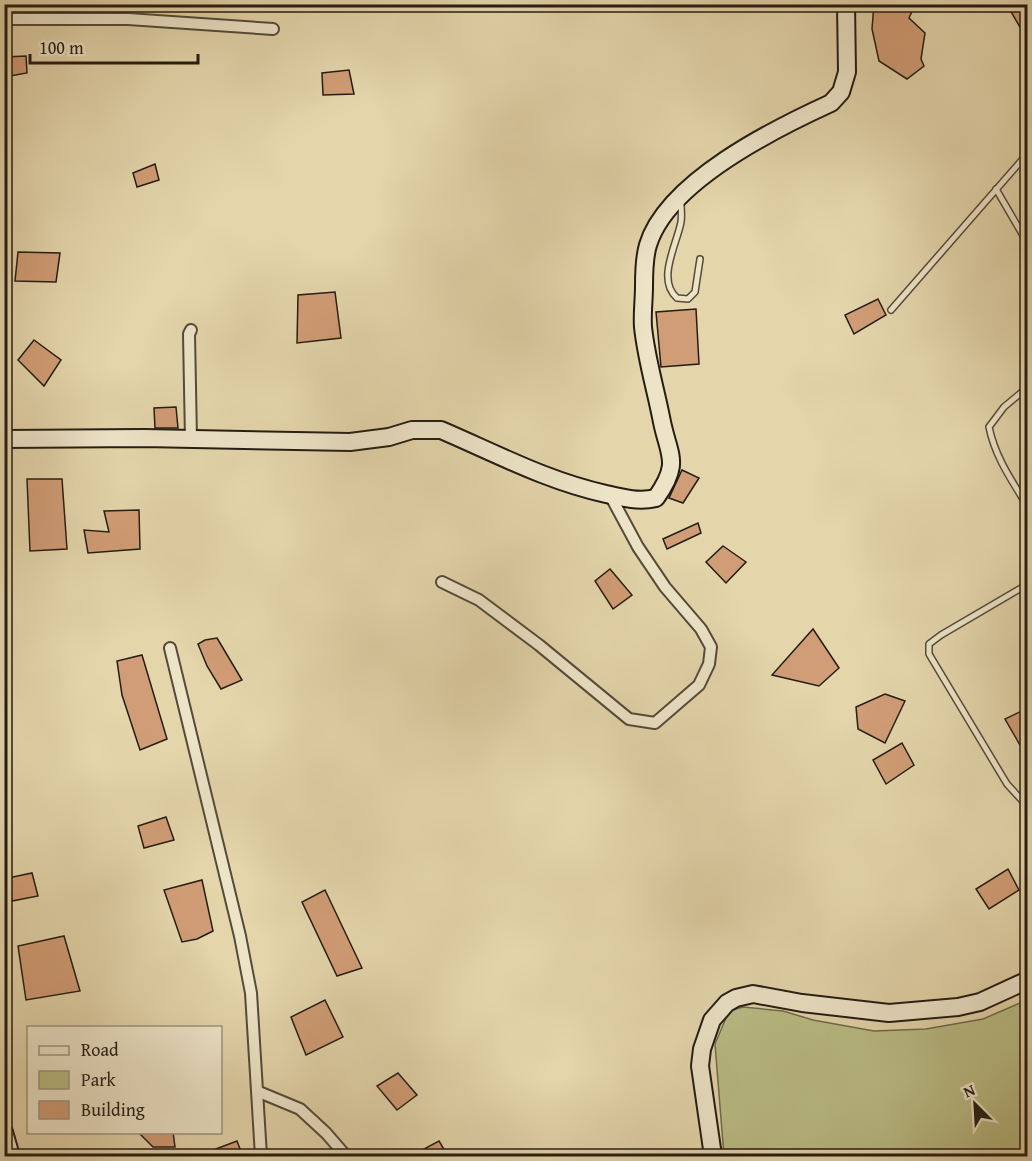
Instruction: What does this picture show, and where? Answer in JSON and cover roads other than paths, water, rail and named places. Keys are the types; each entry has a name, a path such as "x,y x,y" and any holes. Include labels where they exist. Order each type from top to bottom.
{"street":[{"path":"4,439 279,439 350,442 389,437 412,430 441,430 528,470 577,488 644,501 656,498 671,472 670,453 643,327 644,275 648,245 660,221 681,195 705,175 749,144 831,103 841,92 847,72 846,4"},
{"path":"4,19 128,19 273,29"},
{"path":"191,330 189,334 191,440"},
{"path":"442,582 479,600 629,719 655,723 699,685 710,664 711,647 701,629 665,587 638,547 610,495"},
{"path":"170,648 240,936 251,993 259,1092 261,1156"},
{"path":"713,1156 700,1066 702,1049 712,1020 727,1003 753,994 802,1003 888,1013 958,1007 980,1002 1028,980"},
{"path":"259,1092 300,1109 346,1156"},
{"path":"4,1132 10,1156"}],"lane":[{"path":"891,310 1028,153"},
{"path":"996,189 1028,244"},
{"path":"681,195 681,220 669,269 670,288 677,298 688,299 695,292 700,259"},
{"path":"1028,387 1004,407 989,428 993,445 1002,464 1028,507"},
{"path":"1028,584 941,635 929,645 929,654 1007,784 1028,807"}]}
